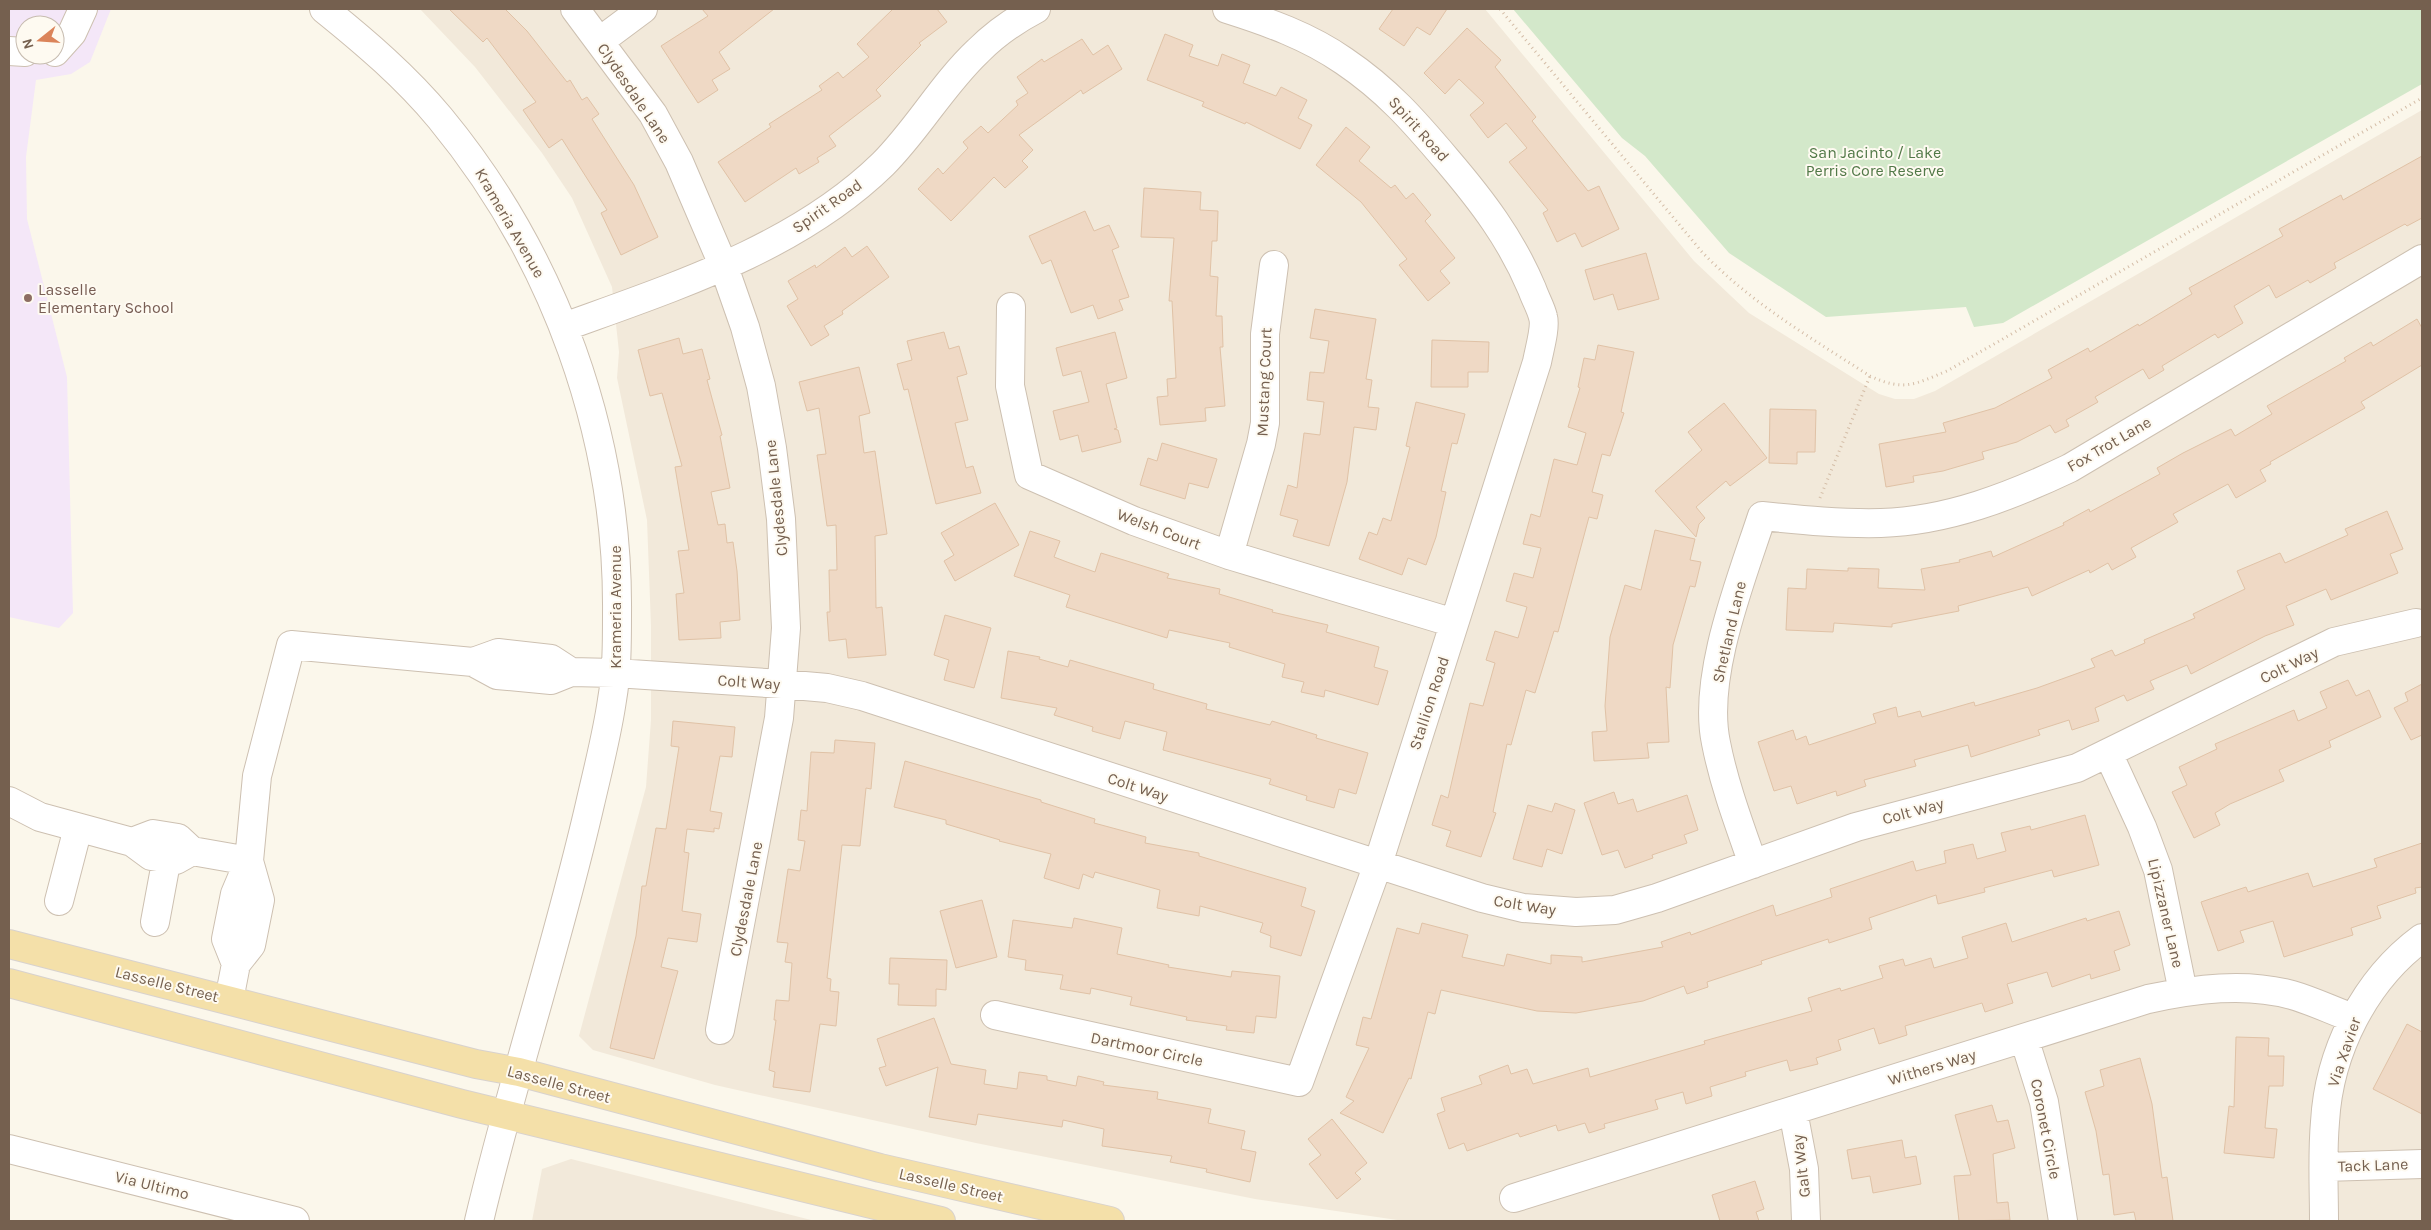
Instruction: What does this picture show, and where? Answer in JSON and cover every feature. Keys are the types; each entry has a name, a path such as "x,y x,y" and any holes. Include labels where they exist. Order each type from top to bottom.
{"main road":[{"name":"Lasselle Street","path":"9,944 476,1064 519,1072 880,1168 1110,1221"},
{"path":"9,983 507,1115 941,1221"}],"street":[{"path":"65,41 72,33 83,9"},
{"name":"Krameria Avenue","path":"324,9 401,76 439,116 479,168 513,222 546,284 564,327 596,426 610,503 618,586 615,673 605,738 577,861 507,1115 480,1221"},
{"name":"Clydesdale Lane","path":"575,9 653,114 675,154 724,267 745,327 759,378 772,448 781,519 786,628 782,684 771,768 720,1030"},
{"path":"600,41 643,9"},
{"name":"Spirit Road","path":"564,327 724,267 777,240 856,188 883,164 917,126 960,69 978,50 1000,31 1036,9"},
{"name":"Spirit Road","path":"1227,9 1269,23 1310,41 1343,60 1377,84 1402,107 1485,205 1502,230 1527,278 1544,319"},
{"name":"Fox Trot Lane","path":"1762,516 1814,521 1882,523 1930,518 1975,507 2025,490 2070,468 2422,260"},
{"name":"Mustang Court","path":"1229,555 1262,444 1265,423 1265,334 1274,265"},
{"name":"Welsh Court","path":"1010,307 1010,386 1029,475 1134,521 1229,555 1454,623"},
{"name":"Stallion Road","path":"1299,1082 1378,864 1537,362 1544,319"},
{"name":"Shetland Lane","path":"1753,864 1733,805 1715,742 1713,704 1721,652 1739,586 1762,516"},
{"name":"Colt Way","path":"249,861 257,776 291,645 472,662 497,676 551,680 571,672 615,673 827,688 862,696 1490,900 1523,908 1576,912 1616,910 1657,898 1891,817 2077,768 2334,642 2416,624"},
{"name":"Lipizzaner Lane","path":"2108,753 2142,827 2158,870 2183,992"},
{"path":"9,801 40,817 132,842 153,834 177,849 249,861 235,894 226,939 236,964 228,1000"},
{"path":"59,901 78,828"},
{"path":"155,922 177,849"},
{"name":"Via Xavier","path":"2324,1221 2325,1120 2332,1078 2353,1018 2382,973 2422,938"},
{"name":"Withers Way","path":"1514,1198 2148,999 2183,992 2232,988 2264,990 2292,995 2353,1018"},
{"name":"Dartmoor Circle","path":"995,1015 1299,1082"},
{"name":"Coronet Circle","path":"2024,1038 2044,1102 2063,1221"},
{"name":"Galt Way","path":"1793,1110 1804,1169 1806,1221"},
{"name":"Via Ultimo","path":"9,1149 294,1221"},
{"name":"Tack Lane","path":"2324,1167 2422,1164"}],"path":[{"path":"1500,9 1702,252 1724,275 1756,301 1870,376 1888,385 1906,386 1947,371 2422,98"},
{"path":"1814,521 1820,498 1870,376"}],"shaded area":[{"name":"Lasselle Elementary School","path":"9,9 111,9 90,62 71,74 36,80 26,157 27,219 67,377 73,613 59,628 9,617"},
{"path":"420,9 1485,9 1694,261 1749,313 1879,394 1895,399 1914,399 1935,391 2422,110 2422,1221 1404,1221 1255,1199 976,1143 715,1085 593,1050 579,1036 646,787 651,720 651,626 647,520 617,378 619,352 612,287 572,198 542,153 475,67"},
{"path":"571,1159 815,1221 532,1221 542,1169"}],"green space":[{"name":"San Jacinto / Lake Perris Core Reserve","path":"1513,9 2422,9 2422,84 2003,323 1974,327 1966,307 1826,317 1729,253 1645,156 1622,138"}],"building":[{"path":"449,9 505,9 527,31 567,82 570,80 582,100 587,97 599,114 592,119 634,185 658,237 621,255 601,213 607,210 562,139 549,148 523,110 536,102 487,38 483,42"},
{"path":"702,9 774,9 719,52 730,69 712,80 718,90 698,103 661,46 708,16"},
{"path":"893,9 937,9 947,22 919,43 921,45 876,90 881,96 829,136 836,146 817,158 819,162 799,174 796,168 745,202 718,162 771,127 769,124 822,90 819,86 838,72 843,78 869,57 857,44"},
{"path":"1393,9 1447,9 1430,35 1417,27 1404,46 1379,29"},
{"path":"1467,28 1501,60 1495,67 1536,117 1532,121 1588,191 1599,186 1619,229 1582,247 1575,233 1557,242 1543,213 1548,210 1509,162 1527,148 1506,123 1488,138 1470,115 1484,103 1459,79 1445,94 1424,73"},
{"path":"1165,34 1193,45 1189,56 1218,66 1222,54 1250,65 1243,83 1276,96 1281,87 1307,100 1298,118 1312,125 1300,149 1246,122 1245,124 1202,106 1204,102 1147,80"},
{"path":"1082,39 1093,55 1108,45 1122,69 1083,94 1081,90 1019,135 1033,150 1022,161 1028,167 1005,188 994,177 951,221 918,189 938,168 943,174 968,148 963,142 981,126 988,133 1018,105 1016,101 1028,93 1017,77 1042,59 1044,62"},
{"path":"1346,127 1370,147 1359,161 1391,188 1395,185 1406,199 1413,193 1431,215 1425,221 1455,258 1440,271 1450,283 1428,301 1399,265 1407,259 1361,202 1316,165"},
{"path":"2422,156 2422,218 2407,226 2405,224 2334,263 2336,268 2310,283 2308,280 2276,298 2269,285 2234,306 2243,323 2218,338 2215,334 2162,366 2164,370 2149,379 2143,369 2095,397 2098,402 2066,420 2069,426 2055,433 2050,425 2017,442 1982,452 1984,459 1943,471 1913,476 1914,482 1886,487 1879,444 1946,432 1943,423 1995,408 2052,378 2048,370 2088,348 2090,352 2138,324 2139,326 2192,294 2189,288 2283,236 2279,229 2341,195 2343,200"},
{"path":"1144,188 1201,192 1200,210 1218,211 1217,241 1212,241 1210,276 1218,277 1216,316 1222,316 1223,347 1220,347 1225,406 1205,408 1206,421 1160,425 1157,397 1168,396 1167,379 1176,378 1172,301 1169,301 1174,238 1141,237"},
{"path":"1085,211 1094,231 1109,225 1119,247 1112,250 1129,297 1119,300 1123,310 1098,319 1093,305 1071,313 1051,260 1042,264 1029,236"},
{"path":"867,246 889,277 842,311 843,314 824,326 829,335 811,346 787,306 798,299 788,281 815,265 816,268 845,247 852,257"},
{"path":"1646,253 1659,299 1618,310 1613,294 1594,300 1585,270"},
{"path":"1315,309 1376,319 1366,379 1372,380 1368,407 1379,408 1376,430 1354,427 1347,482 1329,546 1293,536 1298,520 1280,515 1288,485 1297,488 1304,433 1320,435 1324,402 1307,400 1310,372 1324,373 1329,341 1310,338"},
{"path":"2417,319 2422,328 2422,365 2361,402 2365,408 2270,462 2271,464 2260,470 2266,481 2236,498 2228,484 2173,514 2178,522 2131,548 2136,557 2112,570 2108,563 2090,573 2089,570 2032,596 2028,587 1958,606 1959,611 1892,624 1892,627 1834,623 1833,632 1786,630 1788,588 1806,589 1807,569 1848,571 1848,568 1879,569 1878,588 1925,590 1921,569 1960,562 1959,560 1991,551 1993,557 2064,525 2063,523 2089,509 2090,512 2160,474 2157,468 2183,453 2231,429 2235,436 2272,414 2267,406 2346,361 2344,358 2371,342 2373,346"},
{"path":"944,332 949,349 959,346 967,374 957,377 968,420 955,423 966,468 973,466 981,493 936,504 908,389 904,390 897,364 912,360 907,341"},
{"path":"1115,332 1127,378 1106,384 1117,428 1114,429 1118,430 1121,442 1082,452 1078,435 1060,440 1053,411 1089,402 1081,371 1063,376 1056,348"},
{"path":"679,338 683,354 702,349 710,379 707,380 722,435 720,436 730,488 711,492 718,525 725,524 727,543 733,542 737,571 740,620 720,622 721,638 679,640 676,594 684,593 678,551 689,550 675,467 682,466 662,393 650,396 638,350"},
{"path":"1432,340 1489,342 1488,372 1468,372 1468,387 1431,387"},
{"path":"1598,345 1634,352 1621,412 1624,413 1610,456 1602,454 1592,492 1603,495 1597,519 1589,517 1558,632 1554,631 1535,693 1526,690 1511,745 1507,744 1493,812 1496,813 1481,857 1446,846 1451,831 1432,825 1441,795 1448,798 1470,703 1483,706 1495,663 1486,660 1495,631 1518,638 1527,607 1506,601 1514,573 1533,578 1541,548 1523,544 1531,514 1540,517 1554,459 1577,465 1586,433 1568,427 1580,388 1578,387 1584,358 1595,360"},
{"path":"859,367 870,413 859,416 864,453 875,451 887,534 875,536 876,608 882,607 886,655 848,658 846,639 829,641 827,612 830,612 829,570 837,570 836,525 827,526 817,455 826,454 819,408 807,411 799,382"},
{"path":"1416,402 1465,414 1457,444 1452,443 1441,491 1446,492 1436,537 1426,565 1408,558 1402,575 1359,559 1369,532 1377,535 1383,518 1391,521 1410,447 1406,446"},
{"path":"1724,403 1767,458 1730,486 1726,481 1696,507 1705,518 1699,524 1696,537 1655,491 1702,450 1688,432"},
{"path":"1770,409 1816,410 1815,452 1797,452 1797,464 1769,463"},
{"path":"1162,443 1217,459 1208,488 1189,483 1185,499 1140,485 1148,458 1157,461"},
{"path":"995,503 1019,545 955,581 944,561 954,555 941,533"},
{"path":"2387,511 2403,549 2390,554 2398,573 2331,600 2326,589 2286,606 2294,625 2265,636 2191,674 2187,665 2150,681 2154,689 2127,701 2124,695 2095,708 2099,721 2072,730 2069,720 2038,730 2040,735 1971,757 1968,745 1914,760 1916,766 1864,780 1866,786 1837,796 1836,791 1797,804 1791,786 1774,791 1758,742 1793,730 1796,740 1806,736 1809,745 1876,723 1873,714 1896,707 1898,717 1920,711 1922,717 1974,702 1975,706 2037,688 2095,667 2091,659 2112,650 2115,656 2145,643 2144,640 2195,618 2193,614 2245,589 2237,571 2280,553 2285,563 2348,535 2345,529"},
{"path":"1655,530 1695,539 1690,560 1701,562 1695,587 1690,586 1673,645 1670,688 1666,687 1669,742 1647,743 1649,758 1594,761 1592,732 1607,731 1605,706 1610,637 1625,585 1641,590"},
{"path":"1030,531 1060,541 1054,557 1095,572 1101,553 1169,574 1167,578 1220,589 1219,594 1273,610 1272,612 1328,625 1326,632 1379,647 1374,667 1388,671 1378,705 1325,690 1324,697 1301,692 1304,682 1282,677 1285,664 1229,647 1230,643 1169,630 1167,638 1066,607 1070,595 1014,576"},
{"path":"945,615 991,628 974,688 944,680 949,660 934,655"},
{"path":"1008,651 1040,657 1039,659 1068,667 1070,660 1154,684 1153,689 1207,704 1206,709 1270,725 1272,721 1317,735 1316,738 1368,753 1356,794 1339,789 1334,808 1306,800 1307,796 1269,784 1271,779 1163,750 1167,732 1125,721 1120,739 1092,731 1093,727 1054,715 1057,708 1001,698"},
{"path":"2348,680 2356,696 2369,690 2381,717 2329,741 2331,747 2279,770 2284,781 2230,804 2215,813 2220,825 2194,838 2172,792 2187,785 2179,767 2217,749 2215,744 2294,710 2298,721 2327,708 2320,692"},
{"path":"2422,684 2422,735 2411,740 2394,708 2408,701 2405,693"},
{"path":"673,721 735,727 732,757 720,756 710,811 722,813 719,829 714,828 714,832 687,829 684,852 689,853 682,911 701,914 697,942 668,938 661,967 678,971 654,1059 610,1048 636,936 642,886 646,886 656,828 666,829 679,747 671,746"},
{"path":"835,740 875,743 871,789 866,788 860,846 842,845 827,978 831,979 830,991 839,992 836,1026 820,1024 810,1092 773,1087 775,1072 769,1070 776,1020 774,1020 776,1000 789,1001 792,963 785,962 788,943 777,942 788,869 800,871 805,841 798,840 801,810 807,811 811,752 834,753"},
{"path":"905,761 1041,800 1041,802 1095,819 1094,823 1146,837 1145,843 1199,853 1199,856 1306,888 1301,906 1315,911 1301,956 1270,947 1271,936 1260,932 1263,923 1200,906 1199,916 1157,908 1160,890 1095,872 1093,878 1083,874 1079,889 1044,878 1051,854 999,841 946,824 946,820 894,807"},
{"path":"1614,792 1618,804 1633,799 1637,812 1687,795 1698,830 1684,835 1687,843 1652,855 1653,858 1625,868 1618,850 1602,855 1584,803"},
{"path":"1555,803 1575,810 1562,854 1547,849 1542,867 1513,859 1528,805 1552,812"},
{"path":"2085,815 2099,865 2054,877 2052,870 1984,888 1985,892 1938,904 1936,895 1869,918 1872,929 1829,943 1828,939 1761,961 1762,964 1707,982 1708,987 1687,994 1684,986 1643,1001 1576,1013 1537,1011 1441,990 1435,1014 1428,1012 1411,1079 1409,1078 1383,1133 1340,1113 1354,1101 1346,1097 1369,1048 1356,1045 1363,1017 1371,1019 1397,928 1419,934 1422,923 1468,935 1462,957 1504,966 1507,954 1551,964 1551,955 1582,957 1582,962 1663,947 1661,942 1690,932 1691,935 1773,905 1776,916 1832,897 1830,889 1913,861 1916,871 1946,863 1944,851 1973,844 1977,859 2006,851 2001,833 2030,826 2031,830"},
{"path":"2422,843 2422,887 2415,888 2416,893 2377,906 2381,918 2351,928 2353,935 2284,957 2273,921 2240,931 2244,942 2218,951 2201,902 2246,887 2248,892 2308,873 2313,887 2377,867 2374,859"},
{"path":"982,900 997,957 956,968 940,911"},
{"path":"2119,911 2130,945 2114,951 2120,970 2091,979 2090,974 2052,987 2047,972 2007,984 2013,1003 1985,1012 1982,1003 1905,1026 1907,1035 1879,1044 1874,1028 1838,1040 1841,1050 1816,1058 1818,1064 1790,1071 1787,1060 1745,1072 1746,1076 1710,1087 1712,1096 1686,1104 1683,1092 1655,1100 1658,1109 1604,1124 1605,1128 1589,1133 1585,1123 1558,1131 1556,1125 1520,1137 1518,1133 1467,1151 1464,1143 1449,1149 1437,1114 1445,1111 1441,1098 1482,1084 1479,1076 1508,1065 1511,1074 1527,1069 1533,1084 1588,1068 1590,1077 1705,1044 1704,1041 1812,1011 1808,998 1840,988 1841,991 1883,978 1879,966 1903,959 1905,966 1931,958 1934,968 1968,958 1962,937 2006,923 2012,942 2086,918 2087,921"},
{"path":"1074,918 1122,928 1117,954 1169,965 1168,967 1231,977 1232,971 1280,976 1276,1018 1256,1016 1254,1033 1226,1030 1227,1026 1186,1020 1187,1017 1130,1005 1132,997 1091,988 1090,994 1060,989 1063,975 1025,970 1026,960 1008,957 1013,920 1072,928"},
{"path":"890,958 947,960 946,990 936,989 936,1006 898,1005 899,984 889,984"},
{"path":"934,1018 951,1064 986,1070 984,1084 1017,1089 1019,1072 1047,1076 1047,1080 1076,1086 1078,1076 1104,1082 1103,1085 1158,1092 1157,1099 1211,1109 1208,1123 1245,1131 1241,1149 1256,1152 1250,1182 1206,1172 1207,1169 1170,1162 1172,1156 1102,1146 1104,1129 1063,1120 1062,1127 978,1114 976,1125 929,1117 938,1067 886,1086 879,1068 886,1066 877,1039"},
{"path":"2407,1024 2422,1032 2422,1114 2373,1089"},
{"path":"2236,1037 2269,1038 2268,1056 2284,1056 2283,1086 2269,1086 2265,1128 2277,1129 2274,1158 2224,1153 2229,1106 2234,1107"},
{"path":"2140,1058 2152,1104 2162,1178 2167,1177 2173,1221 2136,1221 2134,1212 2114,1215 2109,1174 2103,1175 2096,1131 2085,1092 2104,1086 2100,1070"},
{"path":"1992,1105 1997,1122 2008,1120 2015,1148 1993,1154 1997,1203 2008,1202 2010,1220 1959,1221 1954,1176 1971,1175 1955,1115"},
{"path":"1332,1119 1367,1163 1355,1173 1361,1179 1337,1199 1309,1164 1321,1155 1308,1139"},
{"path":"1902,1140 1905,1158 1916,1156 1921,1184 1873,1193 1870,1176 1852,1179 1847,1150"},
{"path":"1755,1181 1764,1209 1756,1212 1759,1221 1720,1221 1712,1195"}],"place":[{"name":"Lasselle Elementary School","path":"28,298"}]}
